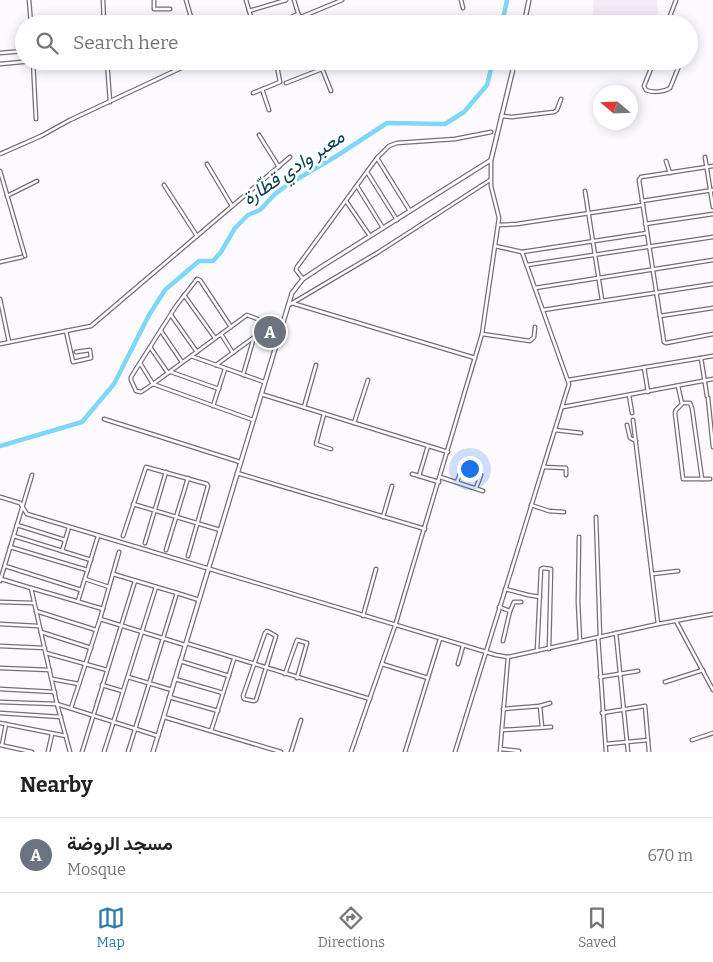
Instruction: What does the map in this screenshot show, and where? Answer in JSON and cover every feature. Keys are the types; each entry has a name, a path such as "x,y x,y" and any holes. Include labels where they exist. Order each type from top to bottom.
{"street":[{"path":"29,0 30,15"},
{"path":"103,0 104,15"},
{"path":"154,0 154,9 170,10"},
{"path":"186,0 190,15"},
{"path":"246,0 250,15"},
{"path":"249,11 286,0"},
{"path":"294,0 300,15 342,0"},
{"path":"460,0 463,8"},
{"path":"526,15 530,0"},
{"path":"670,15 676,0"},
{"path":"0,53 15,52"},
{"path":"0,64 15,63"},
{"path":"33,70 36,119"},
{"path":"108,70 110,102"},
{"path":"0,154 177,70"},
{"path":"253,93 281,81 278,70"},
{"path":"286,83 319,70"},
{"path":"322,70 331,91"},
{"path":"351,752 395,626 482,334 499,225 499,214 490,180 491,160 513,70"},
{"path":"650,70 644,86 649,91 670,88 677,70"},
{"path":"262,89 269,110"},
{"path":"502,116 512,117 554,112 557,110 561,99"},
{"path":"304,279 296,270 297,268 377,158 389,146 397,143 455,139 491,132"},
{"path":"259,135 278,167"},
{"path":"0,344 93,325 290,157"},
{"path":"706,157 713,207"},
{"path":"377,158 410,211"},
{"path":"153,752 292,293 304,279 491,160"},
{"path":"666,161 670,173"},
{"path":"207,164 232,206"},
{"path":"713,166 640,178 665,343 713,334"},
{"path":"0,171 23,257 0,262"},
{"path":"367,172 397,220"},
{"path":"287,306 377,253 490,180"},
{"path":"8,196 37,181"},
{"path":"164,185 197,236"},
{"path":"357,186 384,228"},
{"path":"642,201 712,190"},
{"path":"585,191 602,301"},
{"path":"346,201 370,236"},
{"path":"499,225 643,205"},
{"path":"646,224 713,214"},
{"path":"496,246 522,252 647,233"},
{"path":"527,265 713,237"},
{"path":"455,752 569,384 522,252"},
{"path":"535,288 713,260"},
{"path":"231,326 199,279 184,294 131,377 136,391 141,392 153,384 248,315 281,328"},
{"path":"543,310 713,284"},
{"path":"184,294 215,339"},
{"path":"0,299 9,342"},
{"path":"292,303 476,358"},
{"path":"660,316 713,308"},
{"path":"171,315 197,352"},
{"path":"243,375 259,320"},
{"path":"482,334 530,340 534,337 535,327"},
{"path":"66,331 73,362 91,358 90,350"},
{"path":"161,331 182,362"},
{"path":"221,334 233,353"},
{"path":"216,365 254,338"},
{"path":"150,347 169,372 219,389"},
{"path":"76,352 94,349"},
{"path":"190,356 264,382"},
{"path":"568,380 713,356"},
{"path":"701,358 708,397 713,447"},
{"path":"140,363 153,384 253,420"},
{"path":"304,408 316,365"},
{"path":"644,367 648,392"},
{"path":"213,406 226,368"},
{"path":"562,407 713,379"},
{"path":"354,423 368,380"},
{"path":"678,386 682,404"},
{"path":"260,394 448,452"},
{"path":"629,395 632,413"},
{"path":"702,479 692,408 690,403 682,404 675,413 683,479 702,479 710,479"},
{"path":"324,414 316,444 331,449"},
{"path":"104,419 240,462"},
{"path":"633,420 658,624"},
{"path":"627,425 629,437 636,441"},
{"path":"555,430 581,433"},
{"path":"419,476 428,446"},
{"path":"123,536 144,468 147,467 188,478 208,485 188,556"},
{"path":"544,467 566,468 566,475"},
{"path":"457,482 462,468"},
{"path":"145,543 166,472"},
{"path":"237,473 425,529"},
{"path":"412,474 439,482"},
{"path":"32,475 0,580 103,609"},
{"path":"476,488 481,475"},
{"path":"440,477 483,490"},
{"path":"166,550 188,478"},
{"path":"383,517 392,486"},
{"path":"0,496 18,502 26,514 395,626 508,657 599,636 713,614"},
{"path":"133,504 220,530"},
{"path":"531,505 549,511 564,512"},
{"path":"596,517 600,677 606,752"},
{"path":"17,525 65,540"},
{"path":"62,551 69,527"},
{"path":"14,536 91,560"},
{"path":"78,602 98,536"},
{"path":"579,537 578,602 580,641"},
{"path":"10,547 87,570"},
{"path":"71,708 100,619 119,552"},
{"path":"3,567 81,590"},
{"path":"363,616 376,569"},
{"path":"537,651 541,569 551,569 549,649"},
{"path":"652,574 678,571"},
{"path":"113,574 199,600"},
{"path":"85,579 109,587"},
{"path":"82,752 134,580"},
{"path":"104,752 156,587"},
{"path":"31,588 57,704 70,752"},
{"path":"505,589 540,596"},
{"path":"128,752 177,593"},
{"path":"0,602 34,604"},
{"path":"503,642 514,602 521,602"},
{"path":"499,607 510,611"},
{"path":"36,611 96,630"},
{"path":"100,619 370,699"},
{"path":"676,621 713,690"},
{"path":"0,624 39,626"},
{"path":"41,632 91,648"},
{"path":"265,632 270,632 276,636 266,669 256,700 244,699 243,696 265,632"},
{"path":"616,633 628,752"},
{"path":"404,752 440,639"},
{"path":"285,674 297,640 305,642 308,644 297,678"},
{"path":"0,646 45,648"},
{"path":"458,664 463,646"},
{"path":"46,653 107,670"},
{"path":"508,657 500,751 519,751"},
{"path":"212,731 234,659"},
{"path":"180,661 229,676"},
{"path":"382,664 428,678"},
{"path":"0,668 50,670"},
{"path":"665,682 702,670"},
{"path":"600,677 638,671"},
{"path":"128,677 172,690"},
{"path":"52,678 79,684"},
{"path":"175,679 223,693"},
{"path":"102,685 123,691"},
{"path":"0,689 55,692"},
{"path":"170,697 218,712"},
{"path":"0,702 57,704 158,736"},
{"path":"504,709 540,706 550,703"},
{"path":"540,706 542,727"},
{"path":"602,713 646,706 649,752"},
{"path":"0,713 61,717"},
{"path":"164,717 281,752"},
{"path":"291,752 301,720"},
{"path":"0,723 66,736"},
{"path":"6,724 1,745 32,752"},
{"path":"502,730 550,726"},
{"path":"48,752 52,734"},
{"path":"692,740 713,734"},
{"path":"606,744 648,740"}],"shaded area":[{"path":"594,0 657,0 658,15 593,15"}],"waterway":[{"name":"معبر وادي قطّارة","path":"504,15 507,0"},
{"name":"معبر وادي قطّارة","path":"0,446 82,422 114,384 149,315 165,290 199,261 213,261 221,252 235,228 248,215 260,210 275,194 387,123 445,124 464,112 487,85 491,70"}],"place":[{"name":"مسجد الروضة","path":"270,332"}]}
